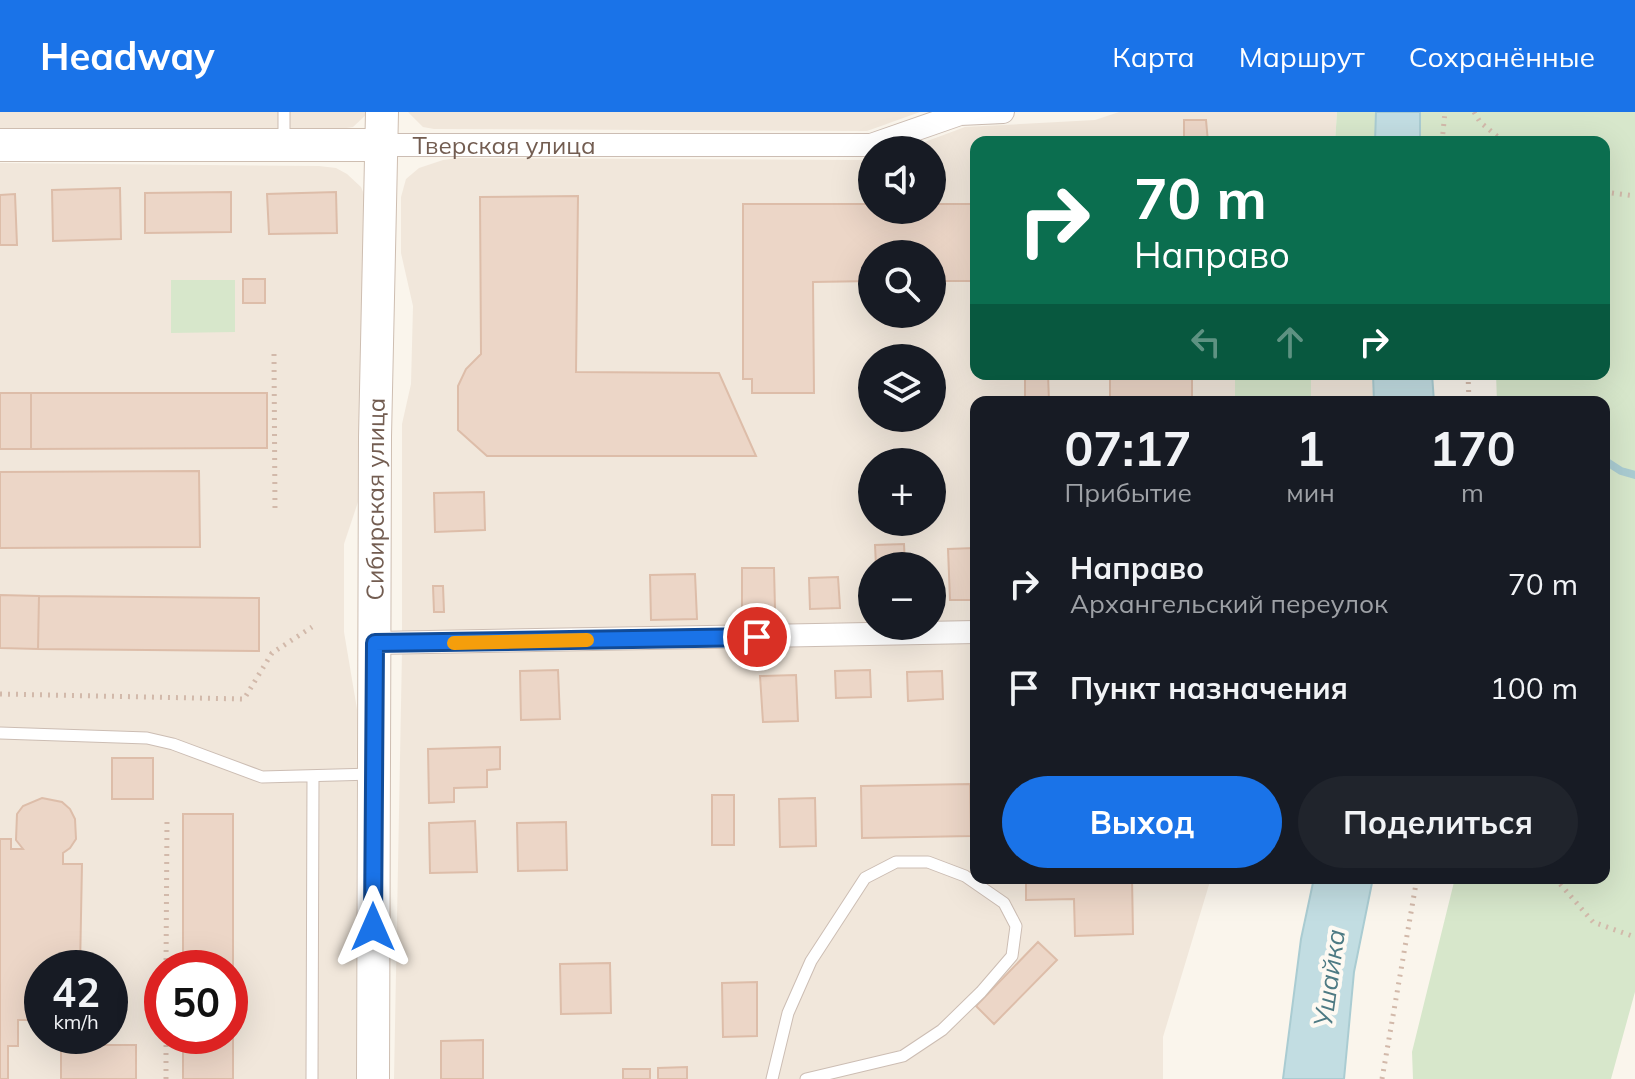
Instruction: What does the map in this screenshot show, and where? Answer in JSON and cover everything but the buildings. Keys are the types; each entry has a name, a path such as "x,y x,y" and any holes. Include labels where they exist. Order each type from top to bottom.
{"main road":[{"name":"Сибирская улица","path":"373,1079 375,437 382,112"},
{"name":"Тверская улица","path":"0,145 382,145"}],"street":[{"name":"Тверская улица","path":"382,145 871,145 960,114 1003,112"},
{"path":"375,643 970,632"}],"lane":[{"path":"284,112 284,145"},
{"path":"0,733 147,738 173,744 262,777 374,774"},
{"path":"312,1079 313,777"},
{"path":"772,1079 788,1013 811,961 865,878 896,862 928,862 970,879"},
{"path":"806,1079 903,1056 942,1030 981,992 1012,956 1016,926 1004,903 977,884"}],"path":[{"path":"1443,136 1445,112"},
{"path":"1474,112 1480,122 1497,136"},
{"path":"1610,193 1635,196"},
{"path":"274,354 275,511"},
{"path":"0,694 244,699 272,653 312,627"},
{"path":"166,950 167,821"},
{"path":"1382,1079 1416,884"},
{"path":"1560,884 1593,922 1635,937"},
{"path":"166,1054 166,1079"}],"shaded area":[{"path":"0,112 369,112 353,127 341,129 0,128"},
{"path":"408,112 920,112 867,131 434,129 423,127"},
{"path":"1119,112 1337,112 1335,136 970,136 970,380 1373,380 1374,396 970,396 970,623 946,624 946,552 858,552 858,625 402,635 402,424 411,384 413,306 401,253 401,197 406,179 419,168 459,158 858,160 858,224 946,224 946,136 941,136 965,127 1095,120"},
{"path":"0,163 319,166 336,168 347,174 361,187 365,197 359,499 344,544 344,632 357,709 356,1079 0,1079"},
{"path":"970,641 970,884 1209,884 1163,1037 1163,1079 394,1079 402,652"}],"green space":[{"path":"1337,112 1376,112 1375,136 1335,136"},
{"path":"1420,112 1635,112 1635,992 1611,1079 1413,1079 1412,1052 1454,884 1610,884 1610,396 1497,396 1496,380 1610,380 1610,136 1420,136"},
{"path":"171,280 235,280 235,332 171,333"},
{"path":"1235,380 1311,380 1311,396 1235,396"}],"water":[{"path":"1376,112 1420,112 1420,136 1375,136"},
{"path":"1373,380 1432,380 1434,396 1374,396"},
{"name":"Ушайка","path":"1313,884 1372,884 1354,972 1344,1079 1283,1079 1301,939"}],"waterway":[{"path":"1610,464 1635,475"}],"slow traffic":[{"path":"454,643 587,640"}],"route":[{"path":"373,927 375,643 757,637"}]}
